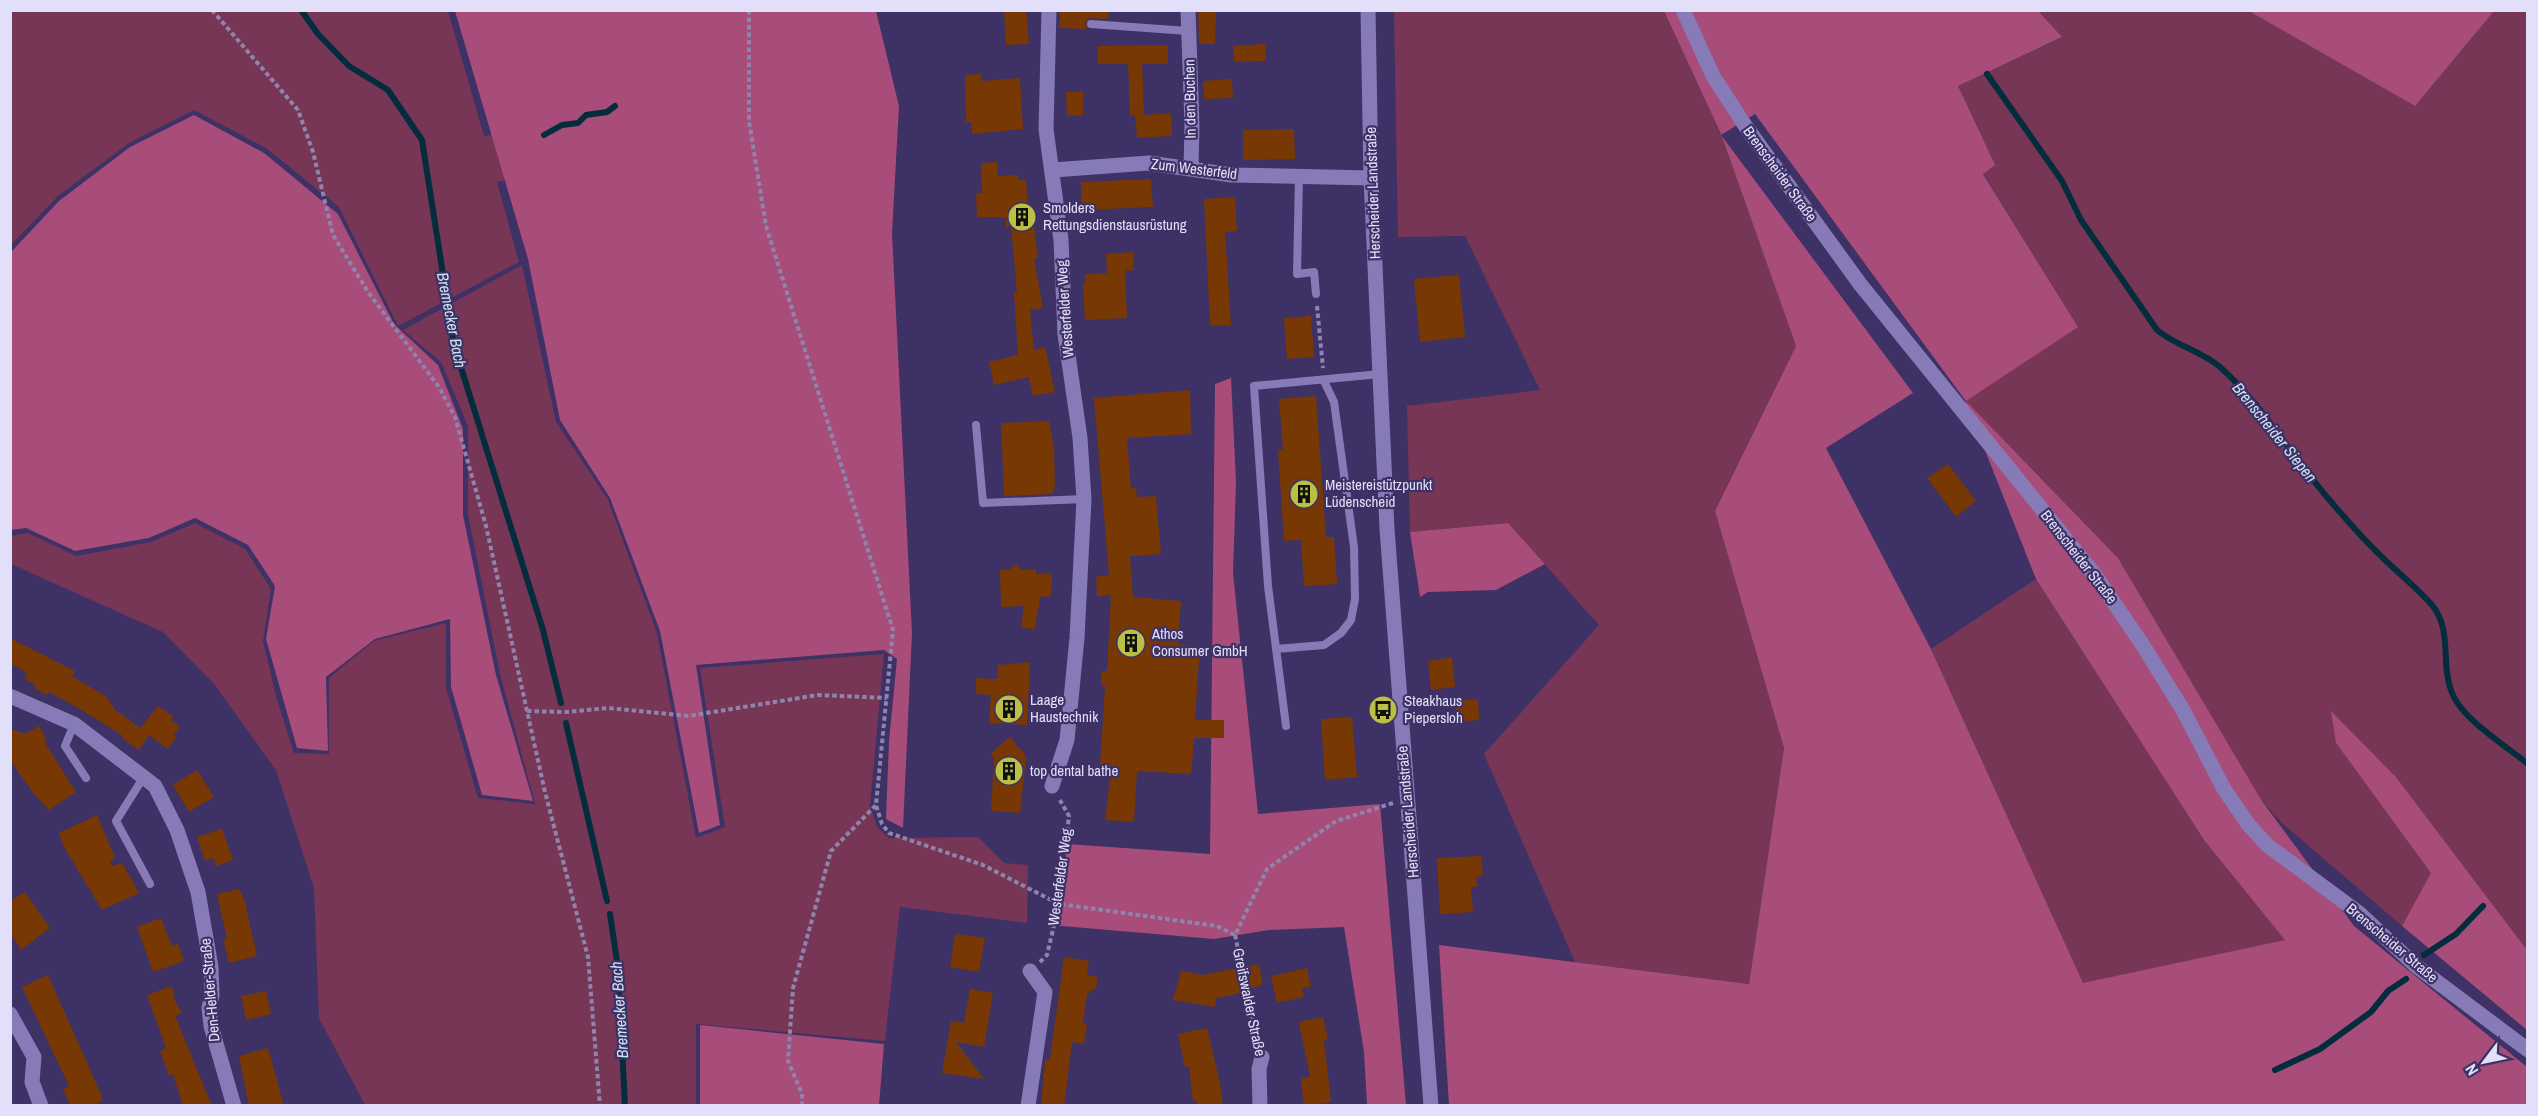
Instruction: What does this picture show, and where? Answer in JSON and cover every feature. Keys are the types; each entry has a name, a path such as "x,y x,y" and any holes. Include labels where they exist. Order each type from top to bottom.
{"street":[{"name":"Westerfelder Weg","path":"1049,10 1046,129 1061,240 1065,334 1080,438 1084,499 1077,638 1067,740 1052,786"},
{"name":"In den Buchen","path":"1188,10 1191,168"},
{"name":"Herscheider Landstraße","path":"1368,10 1371,178 1387,528 1431,1106"},
{"name":"Brenscheider Straße","path":"1683,10 1719,86 1860,284 2095,575 2183,710 2224,789 2248,824 2267,845 2359,914 2416,966 2528,1050"},
{"name":"Zum Westerfeld","path":"1053,170 1149,163 1232,175 1371,178"},
{"name":"Den-Helder-Straße","path":"10,696 74,724 155,786 177,830 198,892 211,967 212,995 209,1008 211,1026 234,1106"},
{"path":"1028,1106 1045,993 1030,971"},
{"path":"10,1014 34,1057 32,1082 41,1106"},
{"name":"Greifswalder Straße","path":"1260,1106 1262,1058"}],"lane":[{"path":"1090,24 1188,31"},
{"path":"1299,176 1298,274 1314,272 1316,294"},
{"path":"1286,726 1268,586 1254,386 1380,374"},
{"path":"1276,649 1324,645 1341,633 1352,620 1355,599 1354,547 1334,402 1324,381"},
{"path":"976,424 983,503 1084,499"},
{"path":"74,724 65,746 86,778"},
{"path":"143,778 116,821 150,884"}],"path":[{"path":"212,10 298,110 313,152 333,235 368,292 439,387 455,417 486,526 527,711 588,957 600,1106"},
{"path":"749,10 749,121 766,226 893,630 876,805 882,824 889,832 983,865 1059,904 1217,926 1235,935 1267,869 1336,821 1373,811 1407,797"},
{"path":"1316,294 1324,381"},
{"path":"527,711 566,712 608,708 688,716 818,695 886,698"},
{"name":"Westerfelder Weg","path":"1030,971 1047,955 1059,904 1069,816 1052,786"},
{"path":"802,1106 802,1094 788,1061 793,988 831,851 876,805"},
{"name":"Greifswalder Straße","path":"1235,935 1262,1058"}],"shaded area":[{"path":"2249,10 2415,106 2494,11 2527,11 2527,950 2396,777 2332,712 2336,743 2432,873 2402,926 2282,823 2262,801 2118,558 1965,400 2078,327 1983,173 1958,86 2061,38 2038,11"},
{"path":"11,11 448,11 484,136 499,134 516,178 497,182 519,262 398,326 339,207 266,148 194,110 129,143 58,196 11,245"},
{"path":"455,11 876,11 899,106 892,233 912,633 903,828 886,819 889,741 897,659 884,650 696,665 720,825 699,833 660,631 610,498 560,420 528,259"},
{"path":"1394,11 1664,11 1721,134 1796,346 1715,511 1784,748 1749,984 1575,962 1484,754 1599,625 1508,523 1410,532 1407,406 1540,390 1465,236 1398,237"},
{"path":"1664,11 2038,11 2062,37 1958,86 1995,165 1983,174 2078,327 1966,401 2118,558 2262,801 2354,926 2527,1067 2527,1105 1449,1105 1439,945 1749,984 1784,748 1715,511 1796,346 1722,136 1913,393 1826,448 1931,649 2083,983 2285,940 2204,840 2036,579 1965,400 1755,114 1721,135"},
{"path":"2249,11 2494,11 2415,106"},
{"path":"194,115 264,153 338,214 394,324 438,365 463,429 463,515 496,675 533,801 482,795 451,687 450,619 375,639 326,677 328,751 297,748 266,639 275,586 248,545 195,518 149,538 75,551 26,528 11,530 11,252 59,201 130,147"},
{"path":"522,265 556,422 608,500 657,633 696,838 725,827 700,668 884,654 870,806 877,827 889,838 978,837 1004,863 1028,865 1027,923 900,907 885,1041 696,1024 696,1105 365,1105 319,1018 314,888 276,770 215,685 163,632 11,564 11,536 28,533 76,556 151,542 195,523 245,549 271,589 263,641 277,700 294,753 329,754 329,678 374,641 446,623 446,688 478,798 535,804 500,674 468,514 468,426 441,362 403,330"},
{"path":"1231,378 1236,481 1233,573 1258,814 1380,804 1406,1105 1367,1105 1364,1052 1344,927 1269,930 1214,939 1050,925 1057,867 1065,866 1067,844 1210,854 1215,384"},
{"path":"1508,523 1545,564 1496,590 1428,592 1420,597 1410,532"},
{"path":"2036,579 2204,840 2286,940 2083,984 1931,649"},
{"path":"2331,711 2396,777 2527,950 2527,1030 2402,926 2431,873 2336,743"},
{"path":"700,1025 884,1044 879,1105 700,1105"}],"building":[{"path":"1004,10 1026,10 1029,44 1006,45"},
{"path":"1109,10 1108,19 1089,18 1085,23 1087,29 1059,28 1060,11"},
{"path":"1198,10 1216,10 1215,44 1199,44"},
{"path":"1265,44 1266,61 1234,62 1233,46"},
{"path":"1168,45 1168,64 1142,64 1144,115 1171,113 1172,136 1137,138 1135,115 1130,116 1128,64 1098,64 1098,46"},
{"path":"981,74 981,81 1020,78 1023,129 972,134 971,122 966,122 965,75"},
{"path":"1232,79 1233,98 1204,99 1203,81"},
{"path":"1083,91 1083,115 1067,116 1066,92"},
{"path":"1294,129 1295,159 1243,160 1243,130"},
{"path":"997,162 998,176 1018,175 1018,180 1026,180 1028,211 1032,210 1038,258 1034,259 1043,308 1030,310 1034,350 1045,347 1055,392 1033,396 1029,377 994,385 989,362 1018,355 1014,292 1017,292 1011,226 1006,227 1006,217 977,217 976,193 982,193 981,163"},
{"path":"1151,179 1153,207 1082,210 1081,182"},
{"path":"1235,197 1237,231 1225,232 1231,325 1210,326 1204,199"},
{"path":"1133,252 1134,270 1125,271 1127,318 1085,320 1083,283 1086,283 1085,274 1107,273 1106,254"},
{"path":"1459,275 1465,337 1420,342 1414,279"},
{"path":"1311,316 1314,357 1287,359 1284,318"},
{"path":"1190,390 1191,434 1127,438 1131,489 1136,488 1137,497 1156,496 1161,554 1130,556 1133,597 1181,601 1178,644 1200,646 1195,720 1224,720 1224,738 1194,738 1191,774 1137,771 1134,822 1105,820 1111,769 1100,768 1105,686 1101,684 1102,671 1107,671 1111,595 1097,596 1096,577 1109,575 1094,398"},
{"name":"Meistereistützpunkt Lüdenscheid","path":"1316,396 1326,537 1334,537 1337,584 1304,586 1301,540 1284,541 1278,450 1283,450 1279,399"},
{"path":"1049,421 1054,447 1053,494 1004,496 1001,423"},
{"path":"1948,464 1976,501 1956,517 1927,478"},
{"path":"1016,564 1022,570 1036,569 1036,574 1052,573 1051,596 1040,597 1035,629 1021,628 1024,606 1001,607 1000,570 1009,570"},
{"path":"10,638 75,671 72,676 107,697 115,710 140,728 158,706 173,716 171,720 180,726 174,735 176,737 168,749 149,735 139,750 122,738 123,736 80,709 49,692 47,695 34,688 35,685 24,678 27,673 10,663"},
{"path":"1452,657 1455,687 1431,690 1428,661"},
{"name":"Laage Haustechnik","path":"1030,662 1027,725 989,723 991,695 976,694 976,678 997,679 998,665"},
{"path":"1478,699 1479,720 1456,722 1455,701"},
{"path":"1352,717 1357,777 1325,780 1321,719"},
{"path":"39,726 47,740 44,741 76,792 49,810 34,794 10,760 10,729 26,734"},
{"name":"top dental bathe","path":"1010,737 1026,756 1020,813 991,811 994,758 990,754"},
{"path":"197,770 214,797 189,812 173,785"},
{"path":"97,815 115,858 110,861 112,866 122,863 139,893 102,910 64,847 59,833"},
{"path":"222,829 233,860 216,866 214,858 205,861 197,837"},
{"path":"1481,856 1483,876 1476,877 1477,887 1471,887 1473,912 1440,914 1437,858"},
{"path":"239,889 244,898 257,956 229,963 223,939 227,939 217,894"},
{"path":"25,892 50,928 21,950 10,933 10,901"},
{"path":"161,918 172,946 178,944 184,961 153,972 137,927"},
{"path":"955,934 985,938 979,972 950,967"},
{"path":"1064,957 1089,961 1087,975 1098,977 1096,988 1087,994 1083,1023 1087,1024 1084,1044 1072,1042 1064,1106 1041,1106 1045,1059 1050,1059"},
{"path":"1259,964 1263,984 1241,993 1216,998 1215,1007 1173,1000 1181,971 1202,975"},
{"path":"1307,968 1311,987 1302,988 1304,997 1277,1003 1271,976"},
{"path":"48,975 103,1099 95,1106 70,1106 63,1089 69,1086 22,987"},
{"path":"172,986 175,1001 182,1013 175,1016 212,1106 183,1106 173,1074 169,1076 160,1051 166,1048 147,995"},
{"path":"970,989 993,993 984,1047 956,1042 984,1079 942,1073 951,1021 964,1023"},
{"path":"266,991 271,1014 246,1020 241,996"},
{"path":"1323,1017 1328,1039 1324,1040 1331,1102 1304,1105 1301,1079 1310,1076 1299,1022"},
{"path":"1207,1028 1223,1106 1198,1106 1197,1101 1193,1101 1189,1066 1185,1067 1178,1034"},
{"path":"268,1048 284,1106 249,1106 239,1056"}],"waterway":[{"name":"Bremecker Bach","path":"301,10 318,34 349,66 388,90 422,140 454,345 543,630 561,703"},
{"name":"Brenscheider Siepen","path":"1987,74 2062,181 2081,220 2157,330 2164,336 2213,361 2236,382 2346,519 2432,605 2442,625 2449,682 2457,703 2475,722 2528,764"},
{"path":"544,135 562,125 578,123 586,115 607,112 615,106"},
{"name":"Bremecker Bach","path":"566,723 607,901"},
{"path":"2424,955 2456,934 2483,906"},
{"name":"Bremecker Bach","path":"610,914 618,968 625,1106"},
{"path":"2275,1070 2320,1049 2371,1012 2388,991 2406,979"}],"place":[{"name":"Smolders Rettungsdienstausrüstung","path":"1022,217"},
{"name":"Meistereistützpunkt Lüdenscheid","path":"1304,494"},
{"name":"Athos Consumer GmbH","path":"1131,643"},
{"name":"Laage Haustechnik","path":"1009,709"},
{"name":"Steakhaus Piepersloh","path":"1383,710"},
{"name":"top dental bathe","path":"1009,771"}]}
